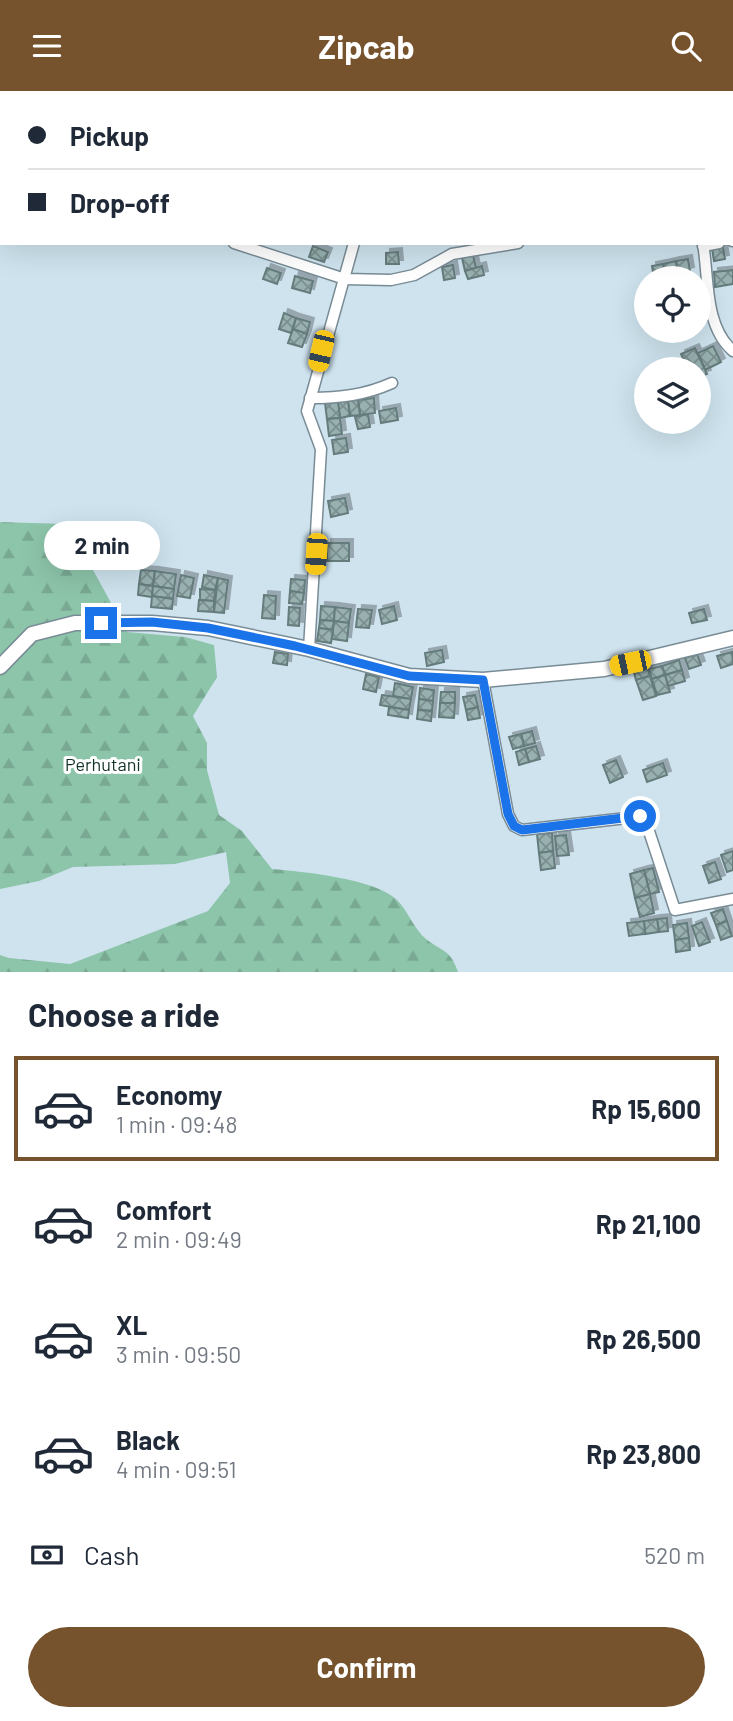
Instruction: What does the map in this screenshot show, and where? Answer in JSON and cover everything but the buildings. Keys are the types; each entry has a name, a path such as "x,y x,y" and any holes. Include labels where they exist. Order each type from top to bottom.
{"street":[{"path":"240,245 345,279 391,280 414,275 466,250 502,245"},
{"path":"309,649 321,449 307,411 354,245"},
{"path":"703,245 714,321 733,351"},
{"path":"310,398 372,392 392,383"},
{"path":"0,667 32,634 75,623 152,622 208,628 309,649 409,676 483,680 604,669 733,638"},
{"path":"483,680 508,814 514,826 522,830 644,816 675,910 733,899"}],"green space":[{"name":"Perhutani","path":"0,522 63,524 81,548 127,632 185,637 214,645 217,677 193,716 207,743 207,770 219,815 242,831 272,869 338,877 386,892 401,904 426,939 449,955 458,972 0,972 0,955 70,964 208,911 230,883 226,852 175,864 73,867 39,881 0,889"}],"route":[{"path":"101,623 152,622 208,628 295,646 409,676 483,680 508,814 514,826 522,830 640,816"}]}
